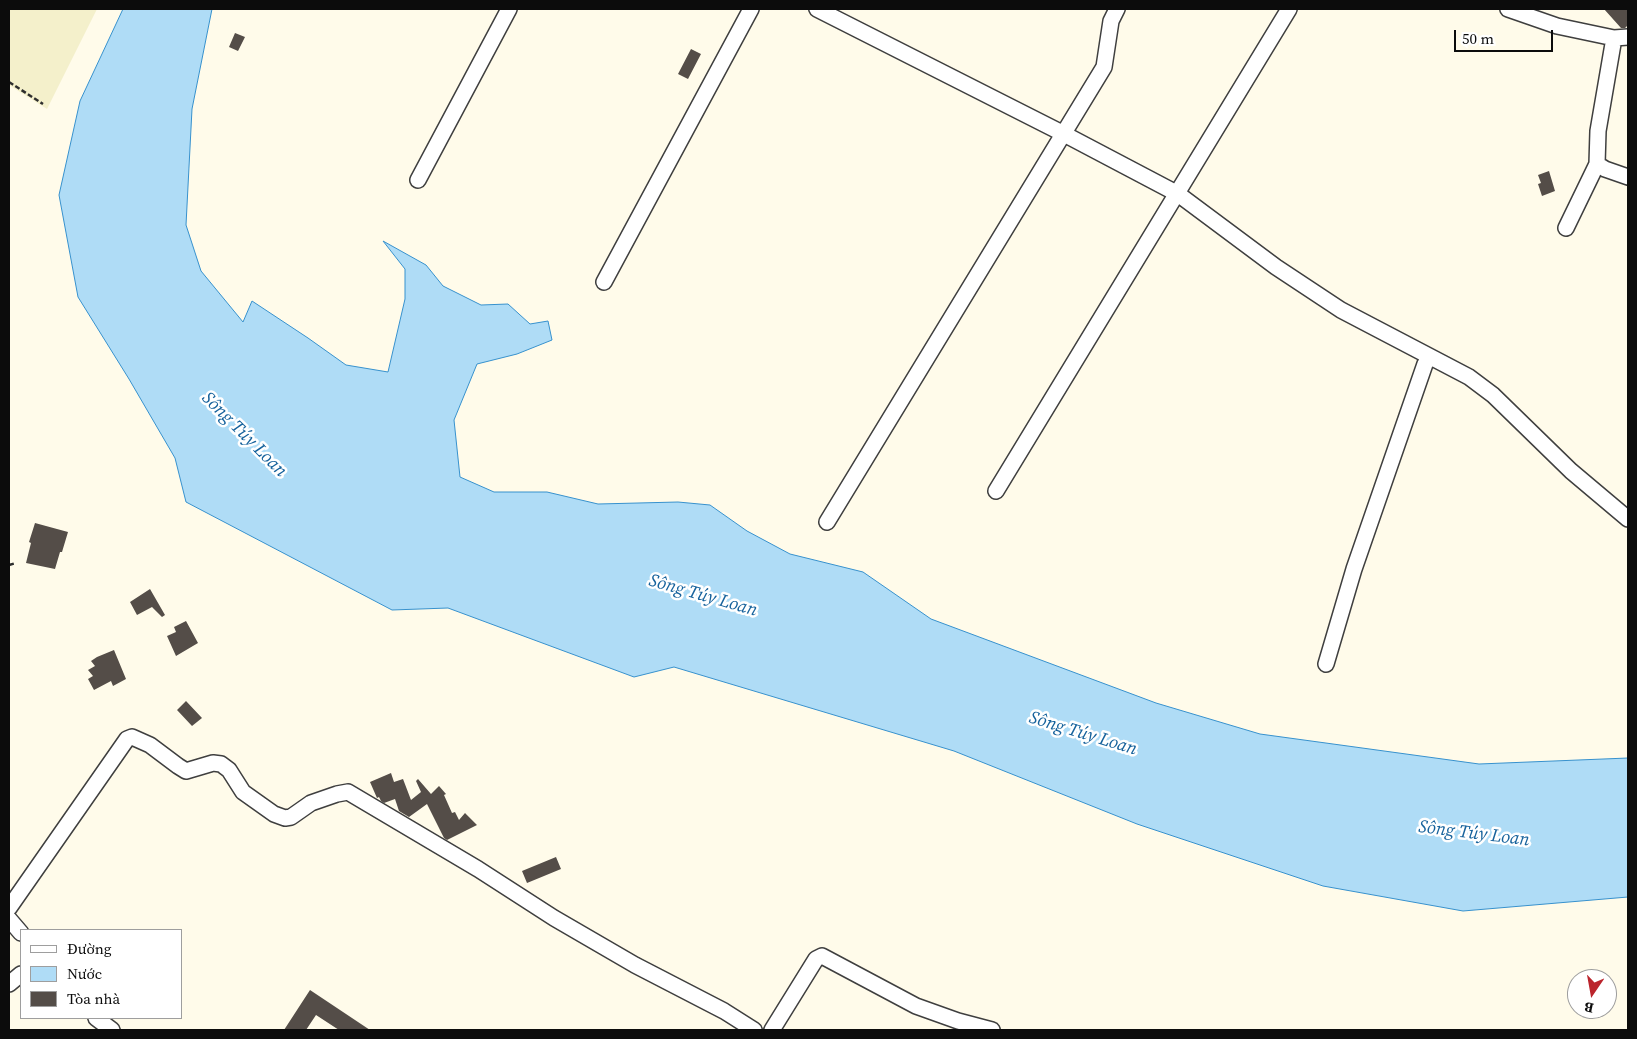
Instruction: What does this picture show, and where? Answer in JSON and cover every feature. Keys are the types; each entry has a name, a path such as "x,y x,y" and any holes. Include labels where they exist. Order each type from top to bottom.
{"street":[{"path":"418,180 509,9"},
{"path":"604,282 751,9"},
{"path":"817,9 1178,194 1276,267 1341,310 1469,377 1493,395 1571,471 1628,519"},
{"path":"827,522 1104,67 1111,21 1117,9"},
{"path":"996,491 1289,9"},
{"path":"1508,9 1557,26 1621,37 1598,131 1597,164 1566,228"},
{"path":"1597,164 1605,169 1628,177"},
{"path":"1326,664 1354,568 1425,364 1430,357"},
{"path":"9,908 127,740 132,737 150,745 186,771 213,762 221,764 229,770 244,792 274,814 285,818 292,817 311,803 348,792 478,869 554,918 635,965 724,1011 754,1030"},
{"path":"9,919 20,932"},
{"path":"772,1030 816,959 822,956 916,1006 958,1021 992,1030"},
{"path":"9,984 20,975"},
{"path":"97,1019 112,1030"}],"path":[{"path":"9,82 43,104"},
{"path":"9,565 16,562"}],"shaded area":[{"path":"9,9 97,9 47,109 9,85"}],"water":[{"name":"Sông Túy Loan","path":"123,9 212,9 192,109 186,225 201,271 243,322 252,301 346,365 388,372 405,299 405,269 383,241 426,265 443,286 481,305 508,304 530,324 548,321 552,340 517,354 477,364 454,420 460,477 494,492 547,492 598,504 678,502 710,505 747,531 790,554 863,572 931,619 1156,703 1260,734 1479,764 1628,758 1628,897 1463,911 1323,886 1137,824 954,751 674,667 634,677 448,608 392,610 186,502 175,458 78,297 59,195 80,101"}],"building":[{"path":"1604,9 1628,9 1628,25 1625,28 1621,28"},
{"path":"235,33 245,37 238,51 229,47"},
{"path":"691,49 701,54 688,79 678,74"},
{"path":"1549,171 1555,191 1542,196 1538,184 1541,183 1538,175"},
{"path":"35,523 68,532 55,569 26,563 31,543 29,542"},
{"path":"150,589 165,615 162,617 152,607 137,615 130,602"},
{"path":"186,621 198,643 176,656 167,636 176,632 174,627"},
{"path":"114,650 126,679 113,686 111,681 94,690 88,679 93,676 88,670 95,666 91,661"},
{"path":"186,701 202,718 192,726 177,710"},
{"path":"391,773 394,782 403,779 411,800 421,792 416,781 418,779 431,794 439,786 446,794 444,795 452,813 455,812 459,820 465,813 477,825 447,840 444,838 427,804 409,817 399,811 395,799 384,803 379,797 377,798 370,782"},
{"path":"556,857 561,869 527,883 522,871"},
{"path":"310,990 370,1030 339,1030 316,1015 306,1030 284,1030"}]}
